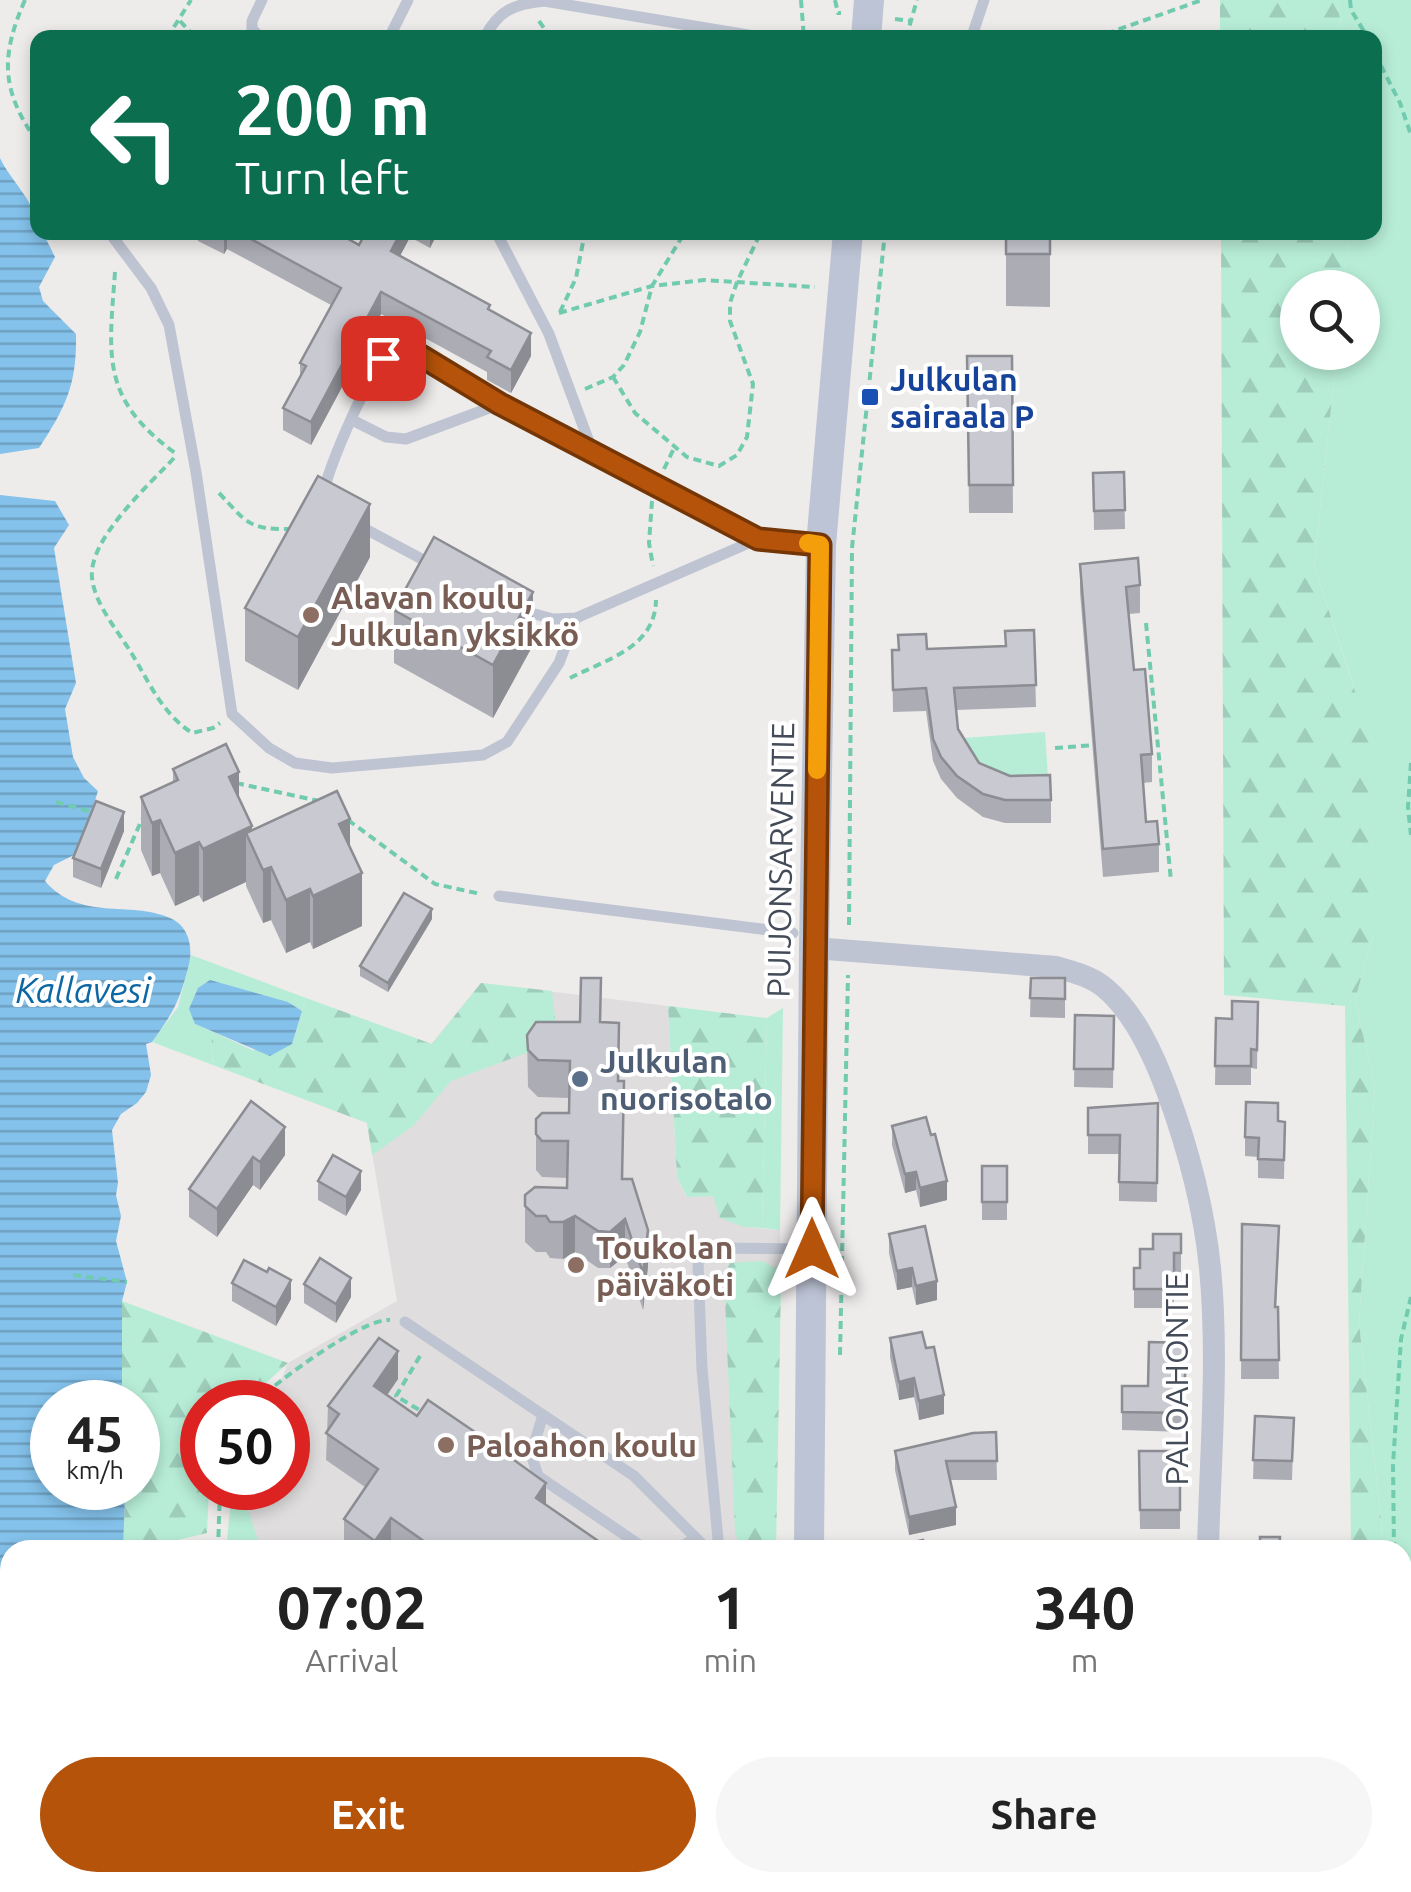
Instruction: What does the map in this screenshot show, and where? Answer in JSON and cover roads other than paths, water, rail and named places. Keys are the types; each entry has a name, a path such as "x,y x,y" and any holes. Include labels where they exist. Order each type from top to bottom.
{"main road":[{"path":"867,30 870,0"},
{"name":"PUIJONSARVENTIE","path":"810,1540 812,1249 803,940 820,545 847,240"}],"street":[{"name":"PALOAHONTIE","path":"803,940 849,952 1056,967 1085,976 1105,988 1139,1031 1178,1120 1199,1195 1210,1267 1213,1316 1208,1540"}],"lane":[{"path":"253,30 252,22 262,0"},
{"path":"393,30 408,0"},
{"path":"975,30 984,0"},
{"path":"489,30 512,2 606,10 720,30"},
{"path":"115,240 151,288 169,325 196,472 232,714 268,748 295,763 332,768 483,755 506,742 559,663 576,618"},
{"path":"500,240 549,334 592,450"},
{"path":"332,512 324,495 324,478 352,420 383,358 400,350 411,350 500,404 758,539 820,545"},
{"path":"352,420 386,438 406,439 500,404"},
{"path":"349,520 445,572"},
{"path":"510,607 553,619 576,618 758,539"},
{"path":"498,896 803,940"},
{"path":"718,1540 702,1368 698,1264 704,1252 714,1248 812,1249"},
{"path":"405,1322 634,1476 696,1538 692,1540"},
{"path":"543,1415 531,1454 538,1476 633,1540"}],"water":[{"path":"0,158 30,204 30,240 46,240 55,257 39,287 43,301 76,334 72,381 63,407 39,448 0,454"},
{"name":"Kallavesi","path":"0,495 55,501 69,525 54,548 76,683 65,709 73,757 84,778 98,791 78,853 54,865 45,881 74,902 170,918 185,932 190,951 175,1005 152,1042 146,1044 151,1075 146,1092 121,1114 112,1130 121,1216 116,1241 127,1282 122,1301 122,1380 30,1380 30,1510 124,1510 123,1540 0,1540"},
{"path":"210,980 288,1002 302,1011 292,1044 270,1056 195,1024 189,1009 198,988"}],"place":[{"name":"Julkulan sairaala P","path":"870,397"},
{"name":"Alavan koulu, Julkulan yksikkö","path":"311,615"},
{"name":"Julkulan nuorisotalo","path":"580,1079"},
{"name":"Toukolan päiväkoti","path":"576,1265"},
{"name":"Paloahon koulu","path":"446,1445"}]}
